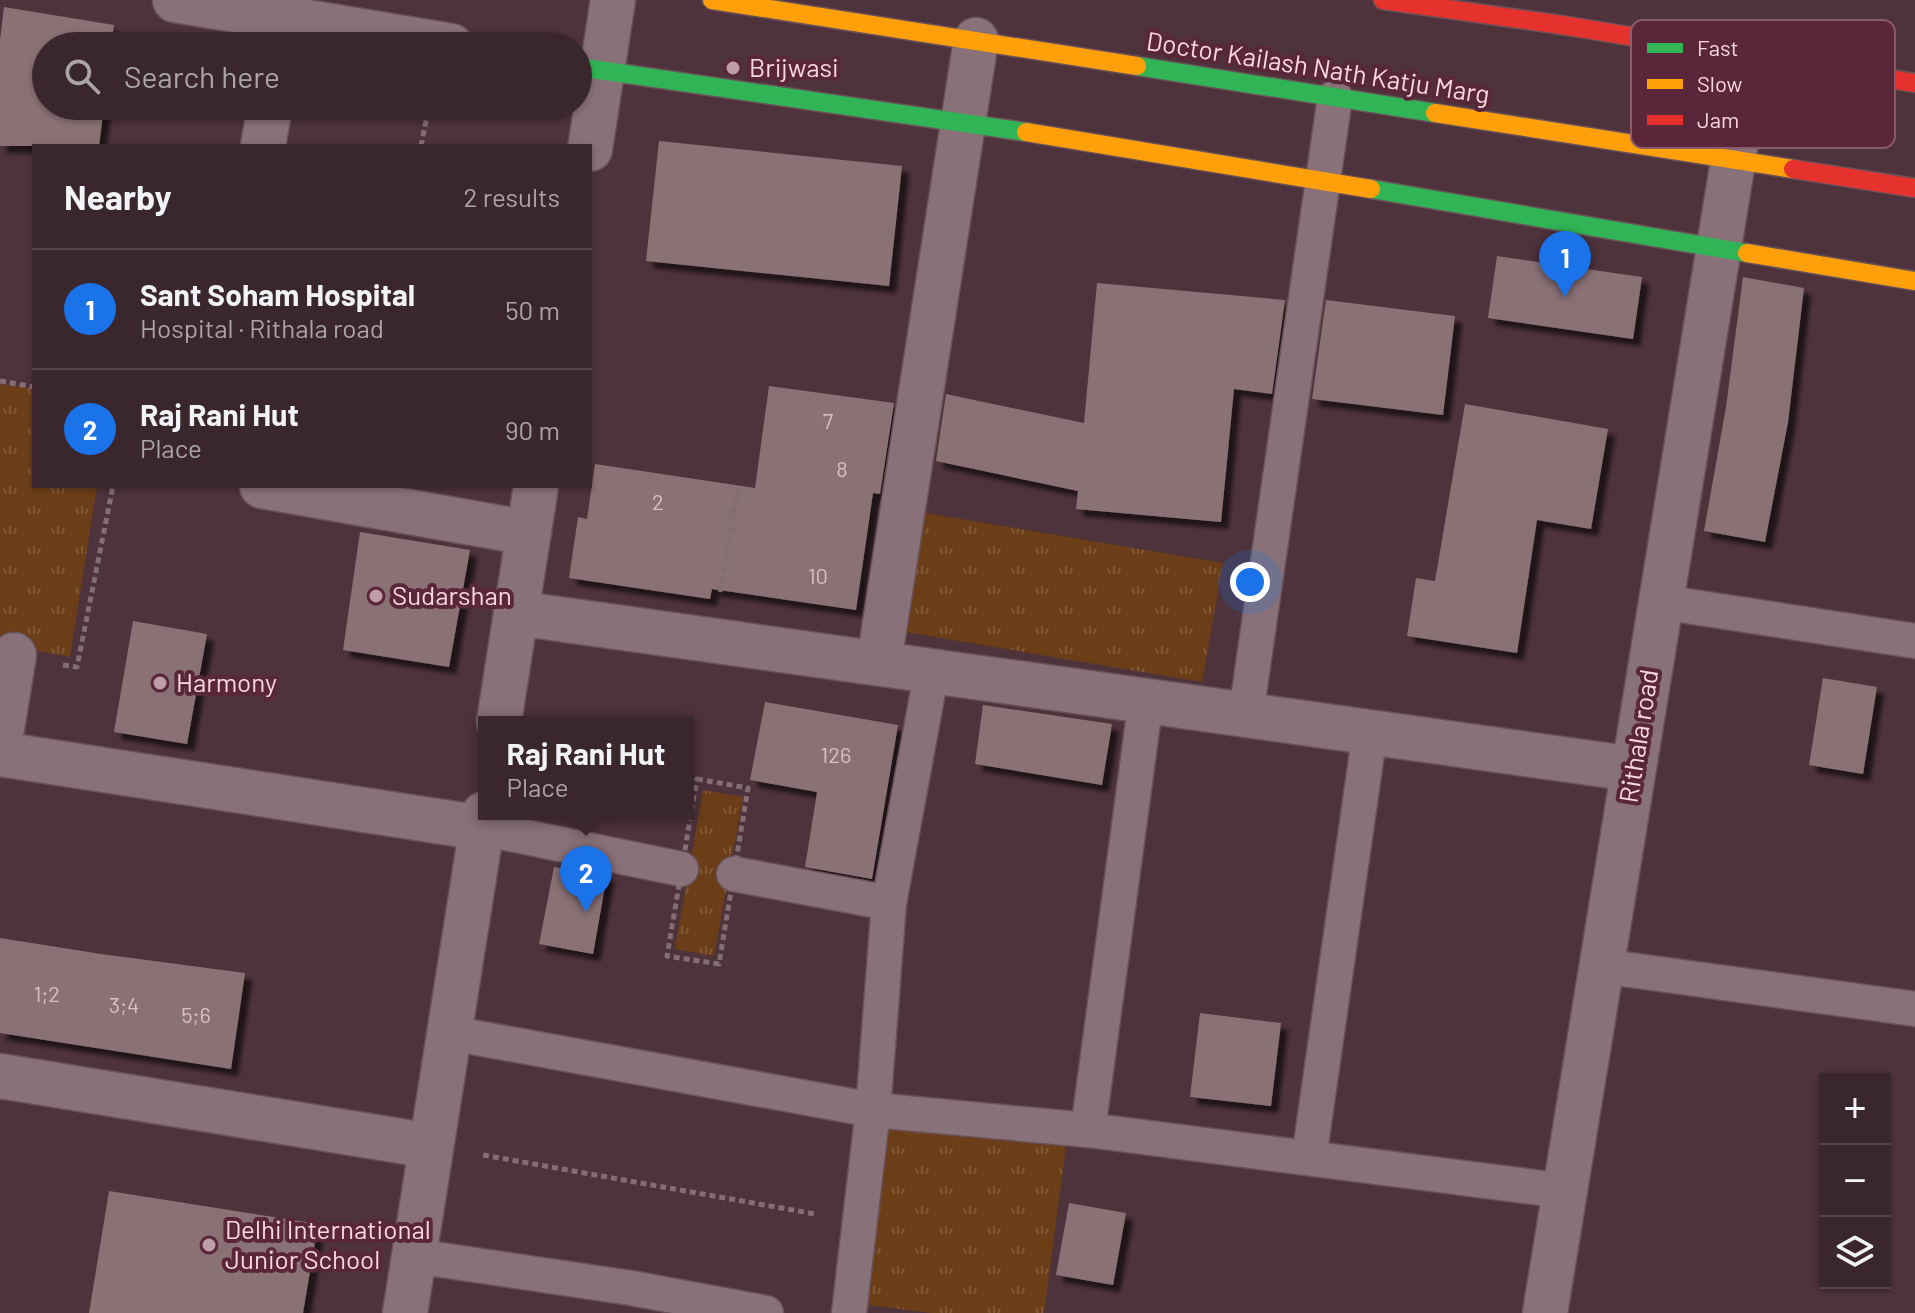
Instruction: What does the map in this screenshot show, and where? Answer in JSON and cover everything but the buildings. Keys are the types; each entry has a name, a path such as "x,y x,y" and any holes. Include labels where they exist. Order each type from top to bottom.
{"main road":[{"name":"Doctor Kailash Nath Katju Marg","path":"712,0 1631,143"},
{"path":"1383,0 1565,13 1631,29"},
{"path":"592,69 963,121 1915,281"},
{"path":"1895,80 1915,83"},
{"name":"Doctor Kailash Nath Katju Marg","path":"1663,148 1915,188"}],"street":[{"path":"175,0 359,32"},
{"path":"592,63 613,0"},
{"path":"879,662 976,40"},
{"path":"263,144 268,120"},
{"path":"590,120 590,144"},
{"name":"Rithala road","path":"1545,1313 1736,148"},
{"path":"273,488 529,533"},
{"path":"500,716 536,488"},
{"path":"516,613 1633,769"},
{"path":"0,740 14,655"},
{"path":"0,754 483,821 405,1313"},
{"path":"0,1076 431,1146"}],"lane":[{"path":"1246,714 1335,97"},
{"path":"1661,602 1915,641"},
{"path":"849,1313 873,1110 889,903 932,670"},
{"path":"1088,1130 1146,700"},
{"path":"1309,1158 1370,732"},
{"path":"483,821 681,869"},
{"path":"734,874 889,903"},
{"path":"1601,966 1915,1009"},
{"path":"450,1033 873,1110 1088,1130 1565,1191"},
{"path":"414,1256 629,1300 766,1313"}],"path":[{"path":"421,144 426,120"},
{"path":"0,381 32,387"},
{"path":"14,655 77,667 113,488"},
{"path":"711,640 738,488"},
{"path":"431,1146 860,1222"}],"green space":[{"path":"0,384 32,389 32,488 97,488 70,657 0,644"},
{"path":"926,513 1223,563 1202,682 905,632"},
{"path":"703,790 743,797 714,956 675,949"},
{"path":"884,1116 1067,1139 1044,1313 931,1313 860,1304"}],"traffic: fast":[{"path":"1137,66 1435,113"},
{"path":"592,69 1026,132"},
{"path":"1371,189 1747,253"}],"traffic: slow":[{"path":"712,0 1137,66"},
{"path":"1435,113 1631,144"},
{"path":"1026,132 1371,189"},
{"path":"1659,148 1793,169"},
{"path":"1747,253 1915,281"}],"traffic: jam":[{"path":"1383,0 1631,36"},
{"path":"1895,80 1915,83"},
{"path":"1793,169 1915,188"}],"place":[{"name":"Brijwasi","path":"733,68"},
{"name":"Sant Soham Hospital","path":"1565,297"},
{"name":"Sudarshan","path":"376,596"},
{"name":"Harmony","path":"160,683"},
{"name":"Raj Rani Hut","path":"586,912"},
{"name":"Delhi International Junior School","path":"209,1245"}]}
